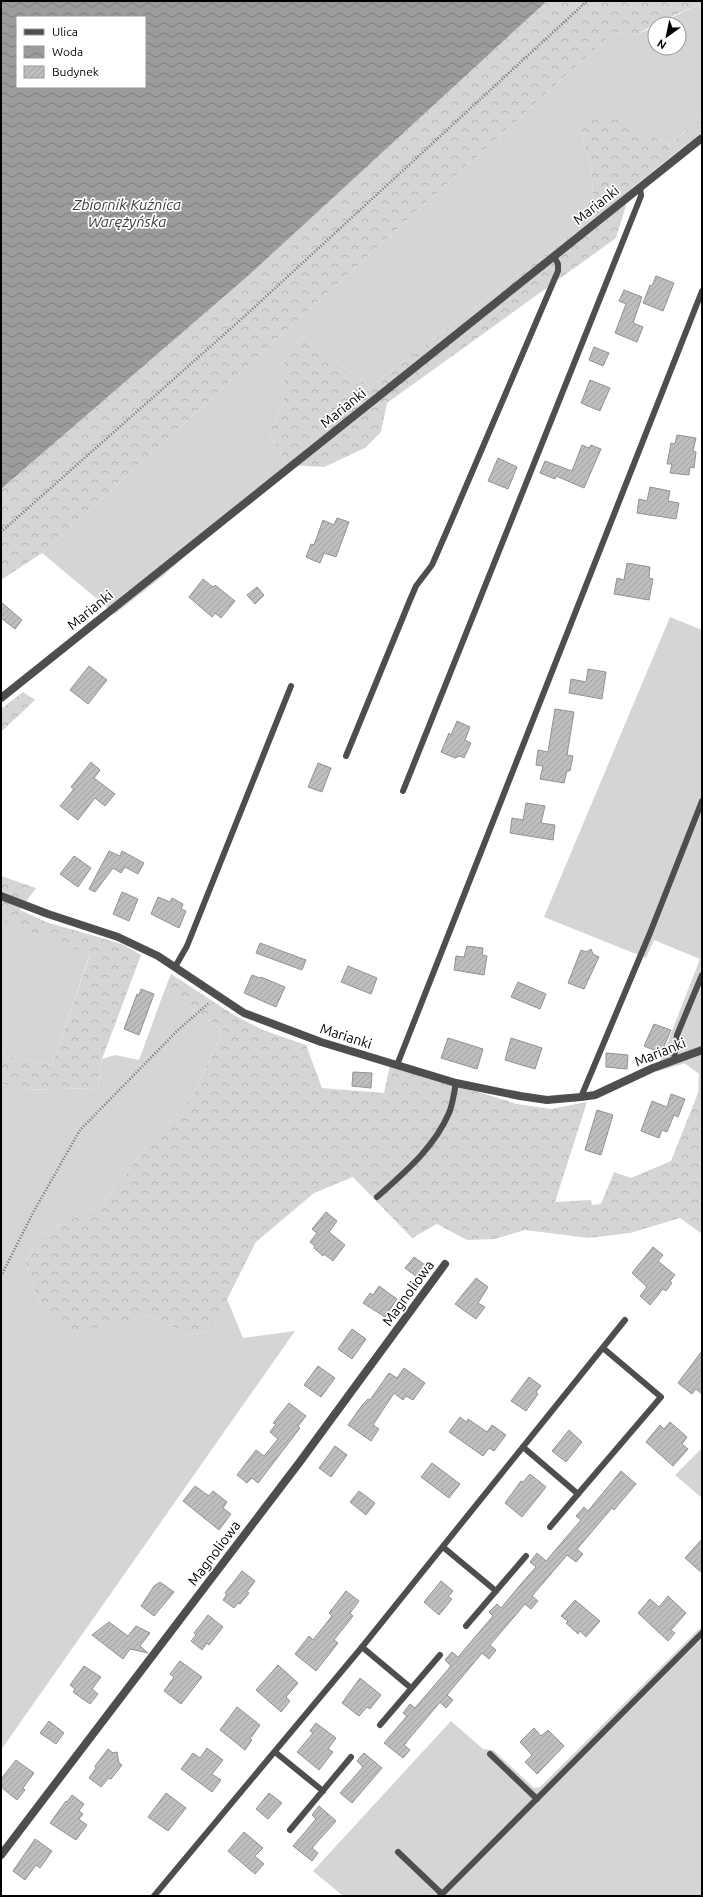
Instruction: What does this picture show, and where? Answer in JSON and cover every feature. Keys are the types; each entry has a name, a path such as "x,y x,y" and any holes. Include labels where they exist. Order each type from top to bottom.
{"street":[{"name":"Marianki","path":"1,698 702,138"},
{"name":"Marianki","path":"1,896 48,914 118,937 158,956 244,1013 321,1042 456,1082 520,1096 547,1100 582,1097 595,1095 653,1068 702,1050"},
{"name":"Magnoliowa","path":"1,1855 299,1463 445,1264"}],"lane":[{"path":"404,791 641,196 640,187"},
{"path":"346,756 416,586 432,564 446,533 558,271 558,264 554,256"},
{"path":"397,1065 702,291"},
{"path":"175,967 187,946 291,686"},
{"path":"582,1097 650,933 702,801"},
{"path":"674,1060 677,1035 702,975"},
{"path":"377,1197 407,1171 431,1145 449,1112 456,1082"},
{"path":"154,1896 362,1647 625,1320"},
{"path":"550,1527 661,1397 603,1348"},
{"path":"523,1448 578,1494"},
{"path":"443,1547 496,1591"},
{"path":"466,1626 526,1556"},
{"path":"398,1852 441,1895 702,1633"},
{"path":"362,1647 411,1688"},
{"path":"380,1725 440,1655"},
{"path":"275,1752 323,1791"},
{"path":"490,1754 537,1799"},
{"path":"290,1830 351,1757"}],"path":[{"path":"1,532 246,315 587,1"},
{"path":"1,1276 34,1211 80,1130 178,1030 217,996"}],"green space":[{"path":"547,1 702,1 702,3 673,16 647,16 647,29 636,35 614,32 42,553 1,580 1,489 249,275"},
{"path":"702,3 702,117 669,145 654,137 580,126 591,169 595,217 370,387 303,337 284,353 284,402 269,433 288,465 163,576 115,614 42,553 614,32 636,35 647,30 647,56 687,56 687,16 675,16"},
{"path":"593,115 615,116 669,145 702,117 702,132 631,189 616,238 387,403 381,432 365,448 324,467 288,465 269,433 284,402 284,353 303,337 370,387 595,217 591,169 580,126"},
{"path":"670,617 702,630 702,1058 656,1072 700,959 654,940 646,958 544,917"},
{"path":"23,692 35,700 1,732 1,709"},
{"path":"1,876 36,888 20,910 46,922 122,944 141,955 102,1059 98,1088 18,1090 1,1083 1,1055 52,1065 90,955 1,920"},
{"path":"1,920 90,954 52,1065 1,1055"},
{"path":"171,974 234,1015 263,1030 306,1045 322,1088 384,1093 390,1065 517,1104 551,1109 587,1102 555,1202 591,1200 592,1205 601,1204 614,1172 631,1178 671,1161 698,1093 699,1074 684,1063 702,1058 702,1234 680,1218 630,1233 589,1238 525,1230 495,1239 467,1240 437,1224 412,1238 353,1177 314,1193 256,1242 211,1331 191,1335 147,1315 117,1325 64,1331 46,1316 25,1262 41,1234 104,1203 137,1158 193,1095 223,1031 165,989"},
{"path":"165,989 223,1031 193,1095 137,1158 104,1203 41,1234 25,1262 38,1298 46,1316 117,1325 147,1315 191,1335 211,1331 227,1299 243,1338 295,1331 1,1750 1,1083 18,1090 98,1088 102,1059 115,1055 139,1060"},
{"path":"702,1448 702,1498 675,1475"},
{"path":"702,1626 702,1896 343,1896 313,1871 451,1721 483,1749 493,1750 534,1788 540,1787"}],"water":[{"name":"Zbiornik Kuźnica Warężyńska","path":"1,1 547,1 249,275 1,489"}],"building":[{"path":"656,276 674,283 663,311 643,303 650,285 652,286"},
{"path":"624,290 642,297 633,323 643,327 637,342 615,333 626,304 619,301"},
{"path":"594,347 609,353 603,366 589,360"},
{"path":"590,380 610,388 600,411 581,403"},
{"path":"677,435 696,438 693,451 696,452 694,468 690,467 689,475 670,473 672,464 667,464 671,443 675,444"},
{"path":"582,445 589,448 591,445 601,449 584,488 556,476 555,479 540,473 545,461 572,471"},
{"path":"498,458 517,467 508,489 488,481"},
{"path":"650,487 670,491 668,501 679,503 676,519 637,513 639,499 647,501"},
{"path":"337,518 349,522 336,557 324,553 320,563 306,557 311,544 314,545 323,520 334,525"},
{"path":"627,563 650,567 649,578 653,579 649,600 614,594 617,578 624,580"},
{"path":"203,579 213,587 215,585 235,601 221,618 215,613 212,617 189,597"},
{"path":"257,587 264,595 255,604 247,595"},
{"path":"1,602 22,620 15,629 1,618"},
{"path":"89,666 107,680 88,704 70,690"},
{"path":"588,669 606,672 602,699 569,693 571,679 586,682"},
{"path":"555,709 574,712 567,755 573,756 570,771 567,771 564,783 540,779 543,766 536,765 538,750 548,752"},
{"path":"457,721 470,727 465,740 471,743 464,758 460,756 455,758 441,752 449,733 451,735"},
{"path":"91,762 100,770 94,778 115,794 105,806 95,798 78,820 60,806 74,789 71,787"},
{"path":"318,763 331,768 322,792 308,787"},
{"path":"526,803 545,806 541,823 555,825 553,840 510,833 512,818 523,820"},
{"path":"109,851 120,856 122,851 144,863 138,874 125,867 121,873 113,868 95,892 89,889"},
{"path":"74,856 91,868 78,887 60,874"},
{"path":"122,892 138,899 129,921 113,914"},
{"path":"158,897 170,902 172,898 183,904 181,909 186,911 179,928 151,914"},
{"path":"260,943 306,960 302,970 256,953"},
{"path":"467,946 483,948 482,955 487,956 484,975 454,970 456,956 464,957"},
{"path":"591,949 593,954 599,957 584,989 568,983 581,950 586,952"},
{"path":"348,966 377,978 371,994 341,982"},
{"path":"252,975 285,987 276,1007 244,993"},
{"path":"518,982 546,994 540,1009 511,997"},
{"path":"141,989 154,994 139,1035 124,1029 137,994 139,995"},
{"path":"654,1024 671,1030 661,1053 644,1046"},
{"path":"448,1038 483,1049 477,1069 441,1058"},
{"path":"511,1038 542,1048 535,1069 505,1060"},
{"path":"606,1053 628,1055 627,1069 606,1067"},
{"path":"353,1072 372,1073 371,1088 352,1086"},
{"path":"671,1094 685,1099 678,1117 674,1115 667,1132 662,1130 659,1138 641,1131 652,1101 667,1107"},
{"path":"597,1110 613,1115 601,1155 585,1150"},
{"path":"326,1212 337,1221 329,1232 345,1245 333,1261 324,1254 323,1256 310,1242 317,1233 312,1229"},
{"path":"653,1247 663,1255 658,1261 675,1275 670,1281 672,1283 666,1291 663,1289 650,1305 640,1296 647,1287 632,1273"},
{"path":"414,1257 425,1265 417,1277 405,1268"},
{"path":"476,1278 488,1287 478,1303 485,1307 476,1319 455,1304"},
{"path":"379,1286 397,1299 385,1317 363,1303 370,1293 373,1295"},
{"path":"352,1329 366,1339 352,1359 338,1349"},
{"path":"702,1351 702,1394 696,1389 692,1394 678,1383"},
{"path":"318,1366 335,1378 321,1397 304,1385"},
{"path":"404,1368 425,1383 413,1400 406,1396 403,1400 394,1393 373,1425 379,1429 371,1441 348,1425 363,1404 368,1399 370,1400 389,1373 397,1378"},
{"path":"529,1377 541,1386 536,1392 538,1394 526,1411 511,1401"},
{"path":"289,1403 306,1416 298,1426 300,1428 258,1483 252,1478 247,1483 237,1475 256,1450 264,1456 278,1439 270,1432 276,1424 273,1423"},
{"path":"460,1417 466,1422 468,1419 487,1432 492,1425 506,1435 494,1451 489,1448 483,1456 449,1432"},
{"path":"670,1422 687,1437 682,1444 688,1449 673,1466 646,1442 660,1425 664,1429"},
{"path":"569,1430 582,1442 566,1462 552,1451"},
{"path":"335,1446 347,1455 331,1477 319,1468"},
{"path":"432,1463 460,1484 449,1498 421,1477"},
{"path":"621,1471 636,1484 614,1510 612,1508 577,1549 583,1554 576,1562 567,1555 532,1596 538,1601 531,1609 525,1604 490,1645 496,1650 489,1659 482,1653 447,1695 453,1700 446,1708 440,1702 404,1745 410,1750 403,1758 384,1743 407,1716 403,1713 410,1704 415,1708 451,1666 445,1660 452,1652 458,1657 493,1616 489,1612 497,1604 501,1608 536,1567 530,1562 537,1553 546,1561 581,1520 576,1516 584,1507 588,1511"},
{"path":"530,1474 546,1487 522,1517 505,1503 521,1481 523,1482"},
{"path":"195,1486 209,1496 213,1491 227,1502 223,1508 231,1514 219,1530 183,1501"},
{"path":"359,1491 375,1503 366,1515 350,1502"},
{"path":"702,1539 702,1573 685,1558"},
{"path":"242,1571 255,1581 247,1592 249,1593 240,1604 238,1603 234,1608 223,1600 227,1594 225,1593"},
{"path":"441,1581 453,1591 448,1597 452,1599 439,1615 424,1602"},
{"path":"160,1582 174,1592 154,1616 141,1606 154,1586"},
{"path":"346,1591 359,1601 350,1613 353,1616 334,1640 338,1643 316,1671 295,1654 309,1636 313,1640 332,1616 329,1613"},
{"path":"668,1596 686,1613 671,1630 675,1633 668,1641 638,1613 650,1599 659,1607"},
{"path":"575,1600 600,1621 586,1637 580,1631 578,1634 566,1623 568,1621 561,1616"},
{"path":"208,1615 223,1627 209,1645 207,1643 202,1650 191,1641 196,1635 194,1633"},
{"path":"109,1622 128,1636 136,1626 150,1633 140,1646 148,1653 130,1649 123,1659 92,1635"},
{"path":"180,1661 202,1677 181,1704 164,1691 174,1677 170,1674"},
{"path":"278,1665 298,1683 286,1697 290,1701 281,1712 256,1690"},
{"path":"84,1666 101,1677 92,1689 98,1694 90,1704 73,1692 75,1689 70,1685"},
{"path":"360,1678 381,1695 370,1709 367,1707 359,1716 342,1703"},
{"path":"237,1707 260,1725 250,1739 252,1740 245,1750 220,1730"},
{"path":"49,1721 64,1733 56,1744 40,1733"},
{"path":"316,1723 336,1738 328,1749 333,1752 319,1770 297,1752 313,1733 310,1731"},
{"path":"534,1728 541,1736 548,1730 564,1746 537,1774 525,1762 532,1755 520,1742"},
{"path":"207,1748 223,1760 212,1774 221,1780 212,1792 181,1769 193,1753 200,1758"},
{"path":"108,1749 113,1753 117,1752 119,1763 122,1765 111,1779 109,1778 101,1787 89,1778 96,1768 95,1766"},
{"path":"364,1753 382,1768 352,1803 340,1793 363,1767 357,1761"},
{"path":"16,1760 34,1773 23,1788 25,1790 17,1800 1,1787 1,1779"},
{"path":"166,1793 186,1808 168,1831 148,1817"},
{"path":"269,1793 282,1803 268,1819 256,1809"},
{"path":"72,1795 84,1804 79,1811 83,1814 79,1819 87,1825 76,1840 50,1823"},
{"path":"319,1806 336,1821 312,1848 318,1853 312,1861 293,1846 316,1819 312,1815"},
{"path":"244,1832 263,1848 255,1856 264,1864 255,1874 228,1851"},
{"path":"35,1839 52,1851 40,1868 36,1865 25,1880 13,1871"}]}
